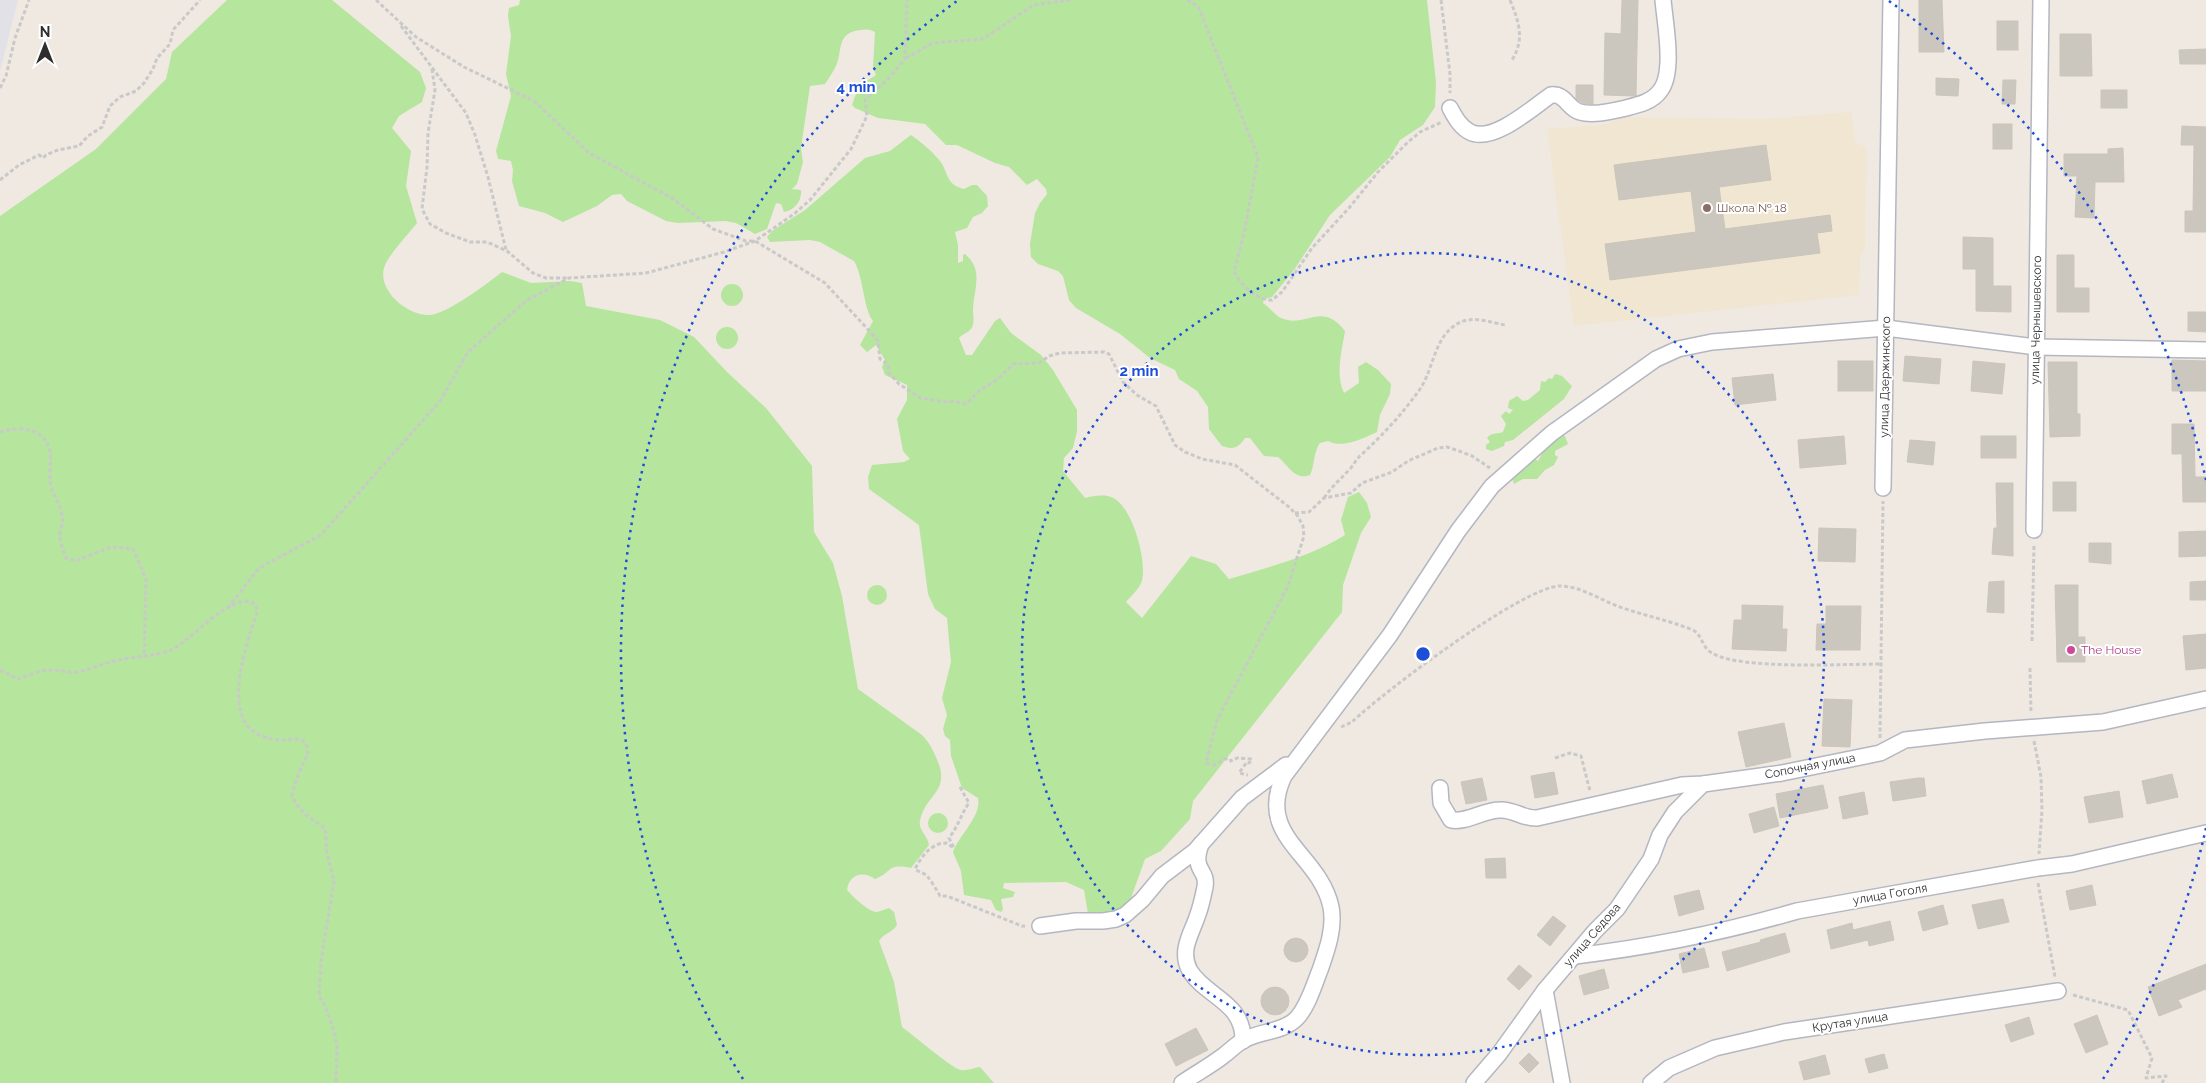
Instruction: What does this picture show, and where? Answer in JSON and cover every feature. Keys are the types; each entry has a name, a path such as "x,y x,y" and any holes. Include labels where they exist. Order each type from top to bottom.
{"street":[{"path":"1450,108 1463,127 1478,134 1511,123 1551,95 1561,96 1577,111 1589,113 1622,109 1651,99 1663,88 1667,74 1663,0"},
{"name":"улица Дзержинского","path":"1883,488 1891,0"},
{"name":"улица Чернышевского","path":"2034,530 2041,0"},
{"path":"1182,1083 1243,1041 1284,1025 1297,1017 1311,991 1328,945 1332,914 1325,889 1308,861 1284,835 1277,816 1277,799 1282,780 1390,635 1454,538 1492,486 1552,433 1604,394 1656,358 1694,345 1886,328 2036,347 2206,350"},
{"name":"Сопочная улица","path":"1440,788 1440,803 1449,818 1453,820 1500,810 1511,811 1524,818 1537,818 1682,785 1703,784 1782,773 1880,753 1905,740 1985,731 2103,722 2206,699"},
{"path":"1040,926 1118,918 1137,905 1162,876 1201,844 1242,798 1277,773 1305,747"},
{"name":"улица Седова","path":"1474,1083 1499,1054 1545,990 1595,931 1617,909 1651,859 1660,835 1675,812 1703,784"},
{"name":"улица Гоголя","path":"1575,956 1614,951 1750,925 1797,910 2106,858 2206,833"},
{"path":"1201,844 1196,857 1197,864 1204,875 1205,886 1198,916 1187,942 1186,957 1194,976 1220,997 1240,1021 1243,1041"},
{"path":"1545,990 1562,1083"},
{"name":"Крутая улица","path":"1651,1083 1669,1068 1715,1048 1784,1032 2058,991"}],"path":[{"path":"0,88 6,76 15,38 29,0"},
{"path":"0,180 30,158 39,155 43,158 58,150 79,146 88,136 102,128 109,107 120,97 136,91 144,83 153,69 157,58 170,44 173,30 200,0"},
{"path":"376,0 416,37 464,67 534,102 589,153 672,198 713,229 746,241 755,241 834,291 874,336 878,342 880,359 888,364 889,373 902,387 920,398 966,404 979,391 998,379 1013,364 1039,363 1050,356 1060,353 1107,353 1123,382 1156,406 1175,445 1185,452 1202,459 1235,465 1295,513 1301,520 1304,536 1288,586 1217,720 1206,763 1214,765 1224,759 1230,759 1231,761 1237,758 1251,759 1239,773 1250,774 1249,781"},
{"path":"906,59 907,0"},
{"path":"432,69 434,90 428,133 427,166 422,209 430,224 446,234 470,242 487,242 507,250 533,273 546,278 646,273 755,241 794,214 810,200 854,144 867,116 865,100 906,59 933,43 983,39 1034,5 1071,0"},
{"path":"1188,0 1198,6 1258,157 1244,234 1234,271 1242,283 1265,300 1272,300 1282,292 1312,248 1349,208 1378,172 1420,132 1442,122 1447,117 1450,108 1450,74 1441,0"},
{"path":"1510,0 1520,33 1519,48 1512,60"},
{"path":"398,22 466,113 475,135 507,250"},
{"path":"228,608 259,568 321,535 440,401 468,352 527,300 569,278"},
{"path":"1295,513 1309,512 1324,498 1337,480 1405,410 1426,380 1439,345 1447,331 1457,323 1472,320 1505,325"},
{"path":"0,432 20,428 29,429 45,441 50,453 49,471 51,488 62,512 63,522 59,537 66,558 76,561 111,548 133,549 146,579 144,657"},
{"path":"1324,498 1351,493 1362,483 1392,472 1426,452 1442,448 1451,448 1472,456 1495,471"},
{"path":"1880,753 1883,488"},
{"path":"2032,641 2034,530"},
{"path":"1321,726 1336,728 1352,722 1418,670 1468,634 1528,596 1557,586 1577,588 1619,607 1693,630 1699,635 1705,648 1717,656 1758,663 1881,664"},
{"path":"0,670 18,679 50,670 77,672 118,660 144,657 175,648 188,640 206,622 228,608 250,601 256,605 258,610 241,669 238,705 242,716 256,733 270,738 305,741 308,754 303,761 302,770 292,796 299,808 312,822 325,828 327,854 334,881 321,960 319,996 326,1008 335,1035 337,1047 336,1083"},
{"path":"2030,668 2031,728 2041,777 2042,810 2038,888 2058,991 2128,1010 2152,1058 2146,1078 2166,1076 2162,1083"},
{"path":"1555,758 1570,753 1581,756 1587,775 1592,806"},
{"path":"960,787 969,803 964,809 959,826 949,838 954,848 946,843 937,845 926,852 915,869 926,874 940,896 946,896 1022,926 1040,926"}],"shaded area":[{"path":"0,0 18,0 0,71"},
{"path":"1851,112 1855,142 1866,147 1865,250 1860,257 1859,295 1574,326 1547,129 1609,124 1616,117 1767,119"}],"green space":[{"path":"227,0 332,0 420,72 426,88 422,102 399,116 392,128 411,151 406,186 417,223 387,261 383,274 389,292 403,306 421,314 430,315 437,313 467,297 502,272 531,283 570,281 582,283 586,306 660,320 694,337 727,372 766,408 812,466 814,532 833,563 842,596 858,689 922,735 933,751 941,772 939,787 923,812 920,821 920,827 929,845 911,868 893,867 875,879 865,875 857,876 850,881 847,890 874,912 889,908 894,912 897,925 879,941 894,982 902,1027 957,1068 966,1070 980,1067 994,1083 0,1083 0,216 96,149 166,79 172,52"},
{"path":"520,0 1427,0 1436,82 1435,107 1423,125 1400,140 1390,157 1330,215 1294,270 1272,297 1264,299 1263,303 1281,318 1298,320 1321,316 1328,317 1345,331 1340,370 1341,386 1344,393 1359,383 1358,367 1366,362 1378,370 1391,384 1390,394 1380,415 1377,432 1360,440 1347,443 1340,444 1328,441 1320,443 1316,450 1310,475 1305,476 1296,474 1278,457 1264,456 1250,438 1245,438 1235,447 1222,446 1209,429 1208,407 1197,391 1179,379 1175,370 1150,358 1120,334 1076,308 1069,300 1063,276 1058,271 1038,264 1031,257 1030,244 1035,213 1047,194 1046,189 1037,179 1027,185 1009,167 995,163 957,145 946,145 925,124 878,118 852,105 855,96 865,82 876,75 873,68 875,32 870,30 860,30 847,35 842,43 836,66 825,84 810,86 801,148 803,162 797,184 792,189 801,190 800,198 794,207 784,212 781,204 776,203 767,229 755,234 736,223 726,221 678,223 666,221 627,201 621,194 612,195 597,206 563,222 545,213 519,206 512,181 513,170 511,161 498,159 496,151 511,96 506,74 511,36 508,16 509,8 519,5"},
{"path":"911,135 936,156 953,184 964,189 977,185 987,196 988,206 982,213 973,217 967,228 955,232 958,245 958,263 963,261 963,255 965,254 971,260 976,273 973,325 970,330 959,338 966,355 972,355 995,321 1000,318 1011,333 1041,355 1053,370 1077,410 1077,431 1073,448 1064,458 1063,471 1085,498 1101,495 1111,497 1119,502 1131,521 1140,547 1143,571 1140,586 1126,602 1142,618 1191,556 1216,564 1229,579 1274,566 1303,555 1332,543 1345,535 1341,520 1348,497 1359,492 1367,503 1371,517 1361,533 1343,585 1342,612 1193,801 1190,819 1161,851 1145,859 1131,898 1116,917 1088,914 1084,890 1066,882 1004,883 1003,888 1015,892 1013,897 1001,899 1003,909 1001,912 996,910 991,900 964,895 961,871 953,852 977,812 978,798 962,788 951,756 950,740 945,736 943,729 947,715 942,698 951,662 947,618 935,609 928,594 919,525 869,489 868,477 872,465 904,462 910,459 903,451 897,419 907,400 907,385 885,375 882,367 885,360 876,345 867,352 860,345 873,321 867,309 860,276 854,261 820,242 810,240 770,242 767,237 772,231 805,210 865,158 890,151"},
{"path":"732,284 742,291 743,295 736,305 732,306 722,299 721,295 728,285"},
{"path":"727,327 735,330 738,338 735,346 727,349 719,346 716,338 719,330"},
{"path":"1555,374 1562,376 1572,386 1564,399 1513,440 1505,442 1504,446 1492,451 1486,449 1486,445 1490,442 1487,438 1489,436 1503,432 1506,424 1501,416 1506,411 1509,414 1513,410 1508,408 1509,401 1517,396 1523,401 1528,400 1540,390 1541,381 1545,382 1549,378 1552,379"},
{"path":"1560,435 1565,436 1568,444 1555,451 1555,455 1558,457 1554,465 1545,470 1537,479 1523,479 1514,484 1511,475 1534,458 1538,461 1545,448"},
{"path":"873,585 881,585 887,591 887,599 881,605 873,605 867,599 867,591"},
{"path":"934,813 942,813 948,819 948,827 942,833 934,833 928,827 928,819"}],"building":[{"path":"1622,0 1638,0 1636,96 1604,95 1605,33 1621,34"},
{"path":"1919,0 1942,0 1944,52 1919,52"},
{"path":"1997,21 2018,21 2018,50 1997,50"},
{"path":"2060,34 2091,34 2092,76 2060,76"},
{"path":"2206,49 2206,64 2180,64 2179,50"},
{"path":"1936,78 1959,79 1958,96 1936,95"},
{"path":"2003,80 2016,80 2015,104 2002,104"},
{"path":"1576,85 1593,85 1593,104 1583,103 1576,99"},
{"path":"2101,90 2127,90 2127,108 2101,108"},
{"path":"1993,124 2012,124 2012,149 1993,149"},
{"path":"2182,126 2206,127 2206,232 2185,232 2185,211 2193,211 2194,145 2181,145"},
{"name":"Школа № 18","path":"1766,145 1771,180 1719,187 1725,229 1830,215 1832,231 1817,233 1820,253 1610,280 1605,244 1696,232 1691,191 1619,200 1614,165"},
{"path":"2123,148 2124,182 2095,182 2094,218 2075,217 2077,176 2064,176 2064,154 2108,154 2108,149"},
{"path":"1963,237 1993,238 1993,286 2011,286 2011,312 1976,311 1976,269 1963,269"},
{"path":"2057,255 2074,255 2074,288 2089,288 2089,312 2057,312"},
{"path":"2188,312 2206,312 2206,332 2188,331"},
{"path":"1905,356 1941,359 1939,384 1903,381"},
{"path":"2172,360 2206,361 2206,391 2172,391"},
{"path":"1838,361 1873,361 1873,391 1838,391"},
{"path":"1973,361 2005,364 2002,394 1971,391"},
{"path":"2048,362 2077,362 2077,414 2080,414 2080,436 2050,437"},
{"path":"1773,374 1776,400 1735,405 1732,378"},
{"path":"2172,424 2194,424 2195,477 2206,477 2206,502 2183,502 2182,454 2172,454"},
{"path":"1844,436 1846,464 1800,468 1798,440"},
{"path":"1981,436 2016,436 2016,458 1981,458"},
{"path":"1910,440 1935,442 1933,465 1907,462"},
{"path":"2053,482 2076,482 2076,511 2053,511"},
{"path":"1996,483 2013,483 2013,556 1992,554 1994,528 1997,528"},
{"path":"1819,528 1856,529 1855,562 1818,561"},
{"path":"2206,531 2206,556 2179,557 2179,532"},
{"path":"2089,543 2111,543 2111,564 2089,562"},
{"path":"2004,581 2004,613 1987,612 1989,582"},
{"path":"2206,581 2206,600 2190,600 2190,582"},
{"path":"2055,585 2078,585 2078,637 2085,637 2085,662 2057,662"},
{"path":"1742,605 1783,606 1782,629 1787,629 1786,651 1732,649 1734,620 1742,620"},
{"path":"1826,606 1861,606 1860,650 1816,650 1817,624 1826,624"},
{"path":"2206,634 2206,668 2186,670 2183,636"},
{"path":"1824,699 1852,700 1850,747 1822,746"},
{"path":"1784,723 1791,757 1746,767 1738,732"},
{"path":"1554,772 1558,794 1535,798 1531,776"},
{"path":"2172,774 2178,797 2147,804 2142,781"},
{"path":"1482,778 1487,800 1466,804 1461,782"},
{"path":"1924,778 1926,796 1893,801 1890,782"},
{"path":"1823,785 1828,808 1780,818 1776,794"},
{"path":"2119,791 2123,817 2089,823 2084,797"},
{"path":"1864,792 1868,814 1843,819 1839,797"},
{"path":"1774,807 1779,826 1754,833 1749,814"},
{"path":"1505,858 1506,878 1486,878 1485,859"},
{"path":"2092,885 2096,905 2070,910 2066,891"},
{"path":"1699,890 1704,909 1679,916 1674,896"},
{"path":"2003,899 2009,922 1978,929 1972,905"},
{"path":"1943,905 1948,924 1923,931 1918,912"},
{"path":"1553,916 1566,926 1550,946 1537,935"},
{"path":"1890,921 1894,940 1869,946 1868,940 1831,949 1827,930 1852,923 1853,930"},
{"path":"1785,933 1790,952 1727,971 1722,952 1761,942 1760,940"},
{"path":"1296,938 1304,942 1308,950 1304,958 1296,962 1288,958 1284,950 1288,942"},
{"path":"1704,948 1709,967 1683,973 1679,954"},
{"path":"2206,964 2206,989 2178,1000 2182,1007 2159,1016 2148,987"},
{"path":"1519,965 1532,976 1519,990 1507,979"},
{"path":"1604,969 1609,988 1584,995 1579,976"},
{"path":"1275,987 1285,991 1289,1001 1285,1011 1275,1015 1265,1011 1261,1001 1265,991"},
{"path":"2097,1015 2108,1044 2086,1053 2074,1024"},
{"path":"2029,1017 2034,1034 2011,1042 2005,1025"},
{"path":"1196,1028 1208,1050 1176,1066 1165,1044"},
{"path":"1529,1053 1539,1063 1529,1073 1519,1063"},
{"path":"1884,1054 1888,1068 1869,1073 1865,1059"},
{"path":"1825,1055 1830,1074 1804,1080 1799,1062"}],"place":[{"name":"Школа № 18","path":"1707,208"},
{"name":"The House","path":"2071,650"}]}
